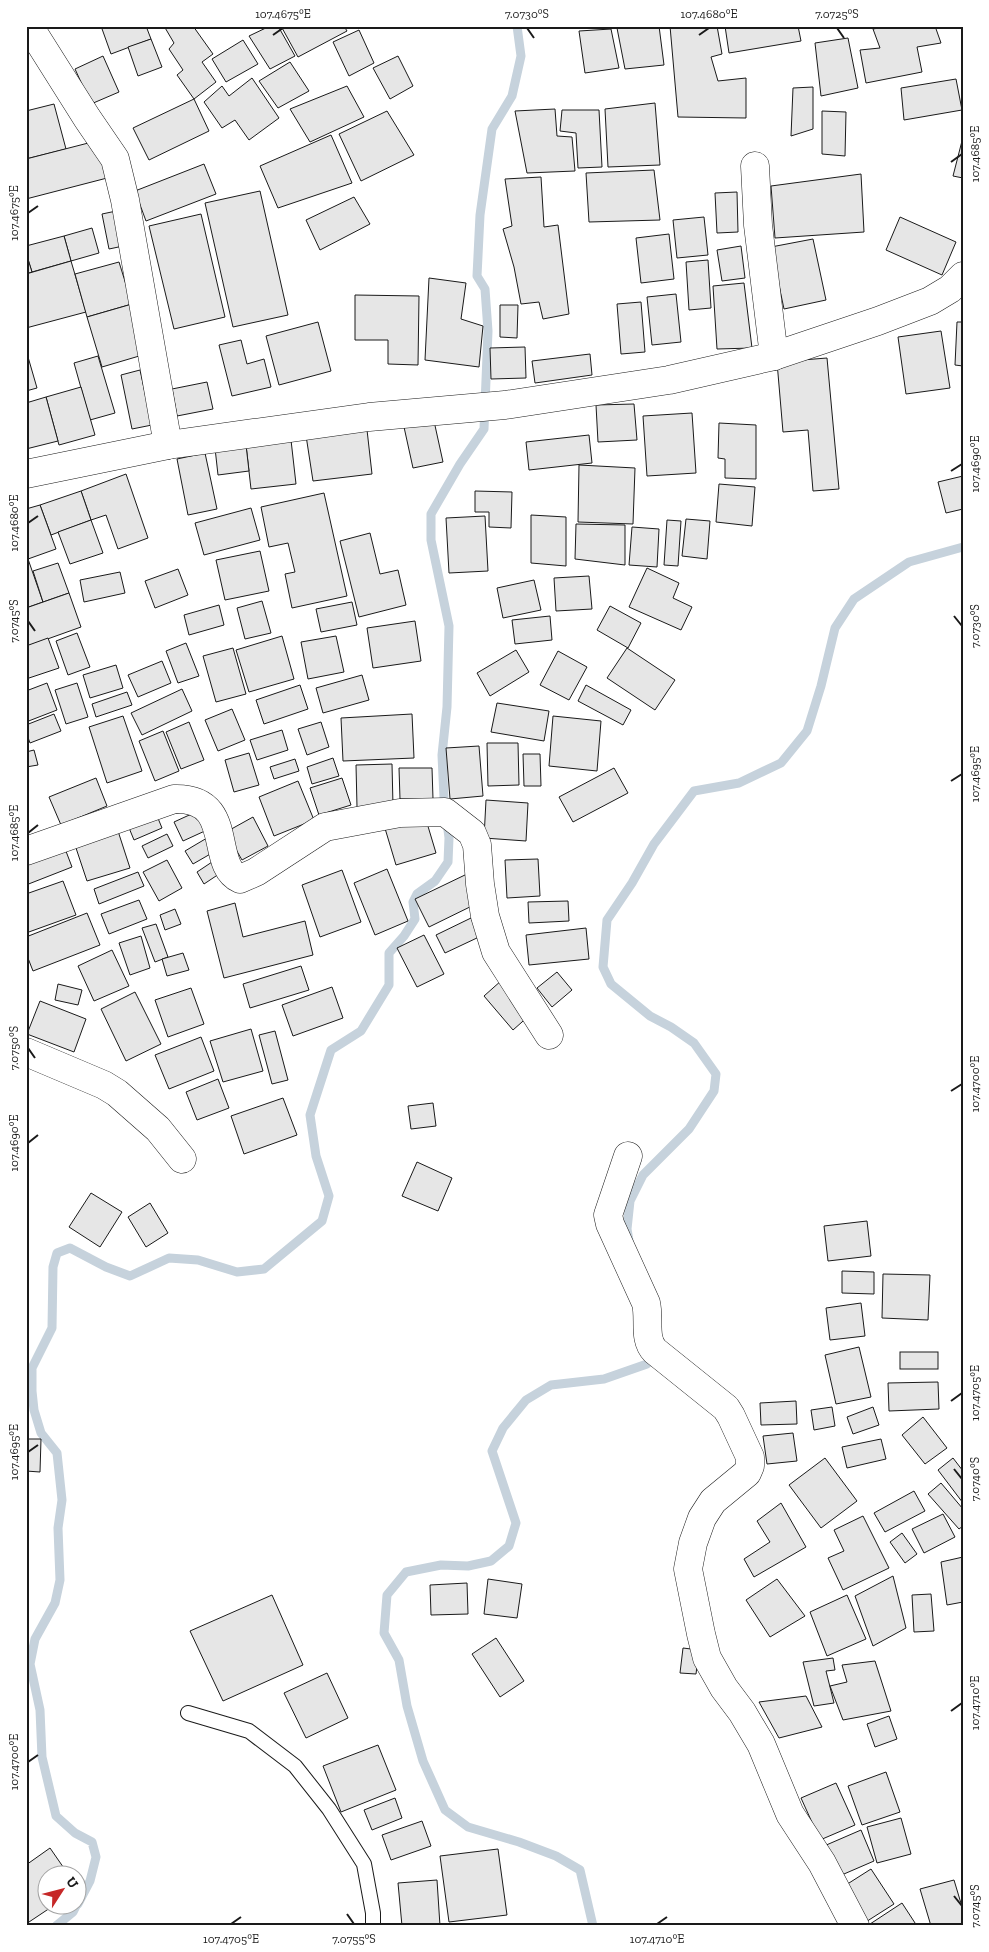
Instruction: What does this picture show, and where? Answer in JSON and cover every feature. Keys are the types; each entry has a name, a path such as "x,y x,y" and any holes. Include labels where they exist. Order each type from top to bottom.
{"street":[{"path":"29,26 115,159 168,445"},
{"path":"756,166 758,226 774,356"},
{"path":"26,474 168,445 369,417 505,405 669,380 774,356 930,301 950,289 963,276"},
{"path":"26,852 174,799 185,799 198,803 210,814 218,829 228,866 235,877 240,879 256,872 325,828 400,813 445,812 472,833 477,845 485,916 496,952 549,1034"},
{"path":"26,1052 104,1085 117,1093 158,1129 182,1159"},
{"path":"628,1156 608,1215 610,1224 646,1303 649,1313 648,1340 655,1351 726,1408 732,1416 750,1457 750,1466 747,1473 713,1501 702,1518 693,1543 688,1569 707,1658 724,1688 742,1712 761,1744 790,1814 822,1863 855,1926"}],"lane":[{"path":"188,1713 249,1732 295,1766 329,1810 364,1864 373,1913 373,1926"}],"building":[{"path":"101,26 146,26 151,39 111,54"},
{"path":"164,26 193,26 213,54 202,62 216,82 194,99 177,75 183,70 169,49 174,43"},
{"path":"270,26 278,26 295,56 270,69 249,36"},
{"path":"281,26 291,26 293,28 296,26 344,26 347,31 298,57"},
{"path":"659,26 664,65 625,69 617,28"},
{"path":"670,26 717,26 722,54 711,57 718,81 746,78 746,118 678,117"},
{"path":"725,26 798,26 801,41 729,53"},
{"path":"890,26 935,26 941,43 917,47 922,72 866,83 860,50 880,48 873,29"},
{"path":"611,29 619,68 585,73 579,31"},
{"path":"359,30 374,63 349,76 333,42"},
{"path":"848,38 858,88 821,96 815,43"},
{"path":"151,39 162,67 138,76 128,47"},
{"path":"243,40 258,64 226,82 212,59"},
{"path":"103,56 119,92 91,104 75,69"},
{"path":"398,56 413,86 390,99 373,68"},
{"path":"290,62 309,91 278,108 259,81"},
{"path":"252,78 279,118 249,140 235,120 222,128 204,102 222,86 229,96"},
{"path":"956,79 962,110 904,120 901,88"},
{"path":"347,86 364,117 310,142 290,109"},
{"path":"813,87 813,129 791,136 793,88"},
{"path":"194,99 209,131 149,160 133,128"},
{"path":"655,103 660,165 608,167 605,109"},
{"path":"54,104 66,149 26,159 26,111"},
{"path":"555,109 557,136 572,137 575,171 527,173 515,111"},
{"path":"562,110 599,110 602,167 578,168 576,133 560,131"},
{"path":"387,111 414,155 361,181 339,134"},
{"path":"822,111 846,112 845,156 822,154"},
{"path":"331,135 352,183 278,208 260,166"},
{"path":"963,137 963,178 953,176"},
{"path":"100,140 111,177 26,199 26,159"},
{"path":"204,164 216,194 146,221 135,191"},
{"path":"654,170 660,220 589,222 586,173"},
{"path":"861,174 864,232 775,238 771,186"},
{"path":"541,177 544,227 558,225 569,314 543,319 539,302 521,304 514,267 503,229 512,226 505,179"},
{"path":"260,191 288,315 233,327 205,203"},
{"path":"737,192 738,232 717,233 715,193"},
{"path":"354,197 370,224 320,250 306,220"},
{"path":"121,210 128,245 109,249 102,214"},
{"path":"201,214 225,317 174,329 149,226"},
{"path":"704,217 708,255 677,258 673,220"},
{"path":"900,217 956,242 942,275 886,250"},
{"path":"92,228 99,253 71,261 64,236"},
{"path":"669,234 674,279 641,283 636,238"},
{"path":"64,236 71,261 32,272 26,253 26,246"},
{"path":"813,239 826,300 784,309 771,247"},
{"path":"741,246 745,278 722,281 717,250"},
{"path":"26,253 32,272 26,274"},
{"path":"708,260 711,308 689,310 686,262"},
{"path":"71,261 86,312 26,328 26,274"},
{"path":"119,262 132,304 87,317 75,274"},
{"path":"429,278 466,283 461,319 483,326 479,367 425,360"},
{"path":"744,283 752,348 717,349 713,286"},
{"path":"676,294 681,342 652,345 647,297"},
{"path":"355,295 419,296 418,365 388,364 388,340 355,340"},
{"path":"641,302 645,352 621,354 617,304"},
{"path":"132,304 146,354 102,367 87,317"},
{"path":"500,305 518,305 517,338 500,337"},
{"path":"318,322 331,371 279,385 266,336"},
{"path":"957,322 963,322 963,366 955,365"},
{"path":"941,331 950,388 906,394 898,337"},
{"path":"241,340 247,364 264,359 271,387 232,396 219,345"},
{"path":"525,347 526,378 491,379 490,348"},
{"path":"26,350 37,388 26,391"},
{"path":"590,354 592,375 535,383 532,361"},
{"path":"98,356 115,413 90,420 74,363"},
{"path":"827,358 839,489 813,491 808,430 783,432 777,362"},
{"path":"140,370 152,425 132,429 121,375"},
{"path":"207,382 213,409 177,416 172,389"},
{"path":"81,387 95,435 59,445 46,397"},
{"path":"46,397 58,441 26,449 26,403"},
{"path":"634,404 637,440 598,442 596,405"},
{"path":"692,413 696,473 647,476 643,416"},
{"path":"366,421 372,474 313,481 305,429"},
{"path":"434,421 443,462 413,468 404,427"},
{"path":"719,423 756,425 756,479 725,478 725,459 718,458"},
{"path":"589,435 592,463 529,470 526,442"},
{"path":"291,440 296,484 251,489 246,445"},
{"path":"246,445 249,471 218,475 215,448"},
{"path":"205,453 217,509 188,515 177,459"},
{"path":"579,465 635,468 633,524 578,522"},
{"path":"126,474 148,538 118,549 106,515 91,520 81,491"},
{"path":"963,476 963,509 946,513 938,482"},
{"path":"719,484 755,487 752,526 716,522"},
{"path":"81,491 91,520 51,535 40,505"},
{"path":"475,491 512,492 511,528 489,527 489,512 475,512"},
{"path":"324,493 347,596 292,608 285,574 295,572 288,543 269,547 261,507"},
{"path":"40,505 56,549 28,559 26,554 26,509"},
{"path":"251,508 260,540 204,555 195,523"},
{"path":"531,515 566,517 566,566 531,563"},
{"path":"485,516 488,571 449,573 446,518"},
{"path":"686,519 710,521 707,559 682,556"},
{"path":"91,520 103,553 70,564 58,532"},
{"path":"667,520 681,521 678,566 664,565"},
{"path":"576,524 625,525 625,565 575,559"},
{"path":"632,527 659,529 657,567 629,565"},
{"path":"370,533 380,574 398,570 406,605 359,617 340,541"},
{"path":"260,551 269,591 225,600 216,560"},
{"path":"28,559 43,602 26,608 26,560"},
{"path":"58,563 69,593 43,602 33,571"},
{"path":"647,568 679,583 673,598 692,607 681,630 629,607"},
{"path":"178,569 188,595 155,608 145,581"},
{"path":"120,572 125,593 84,602 80,580"},
{"path":"589,576 592,609 556,611 554,578"},
{"path":"534,580 541,610 503,618 497,588"},
{"path":"69,593 81,627 28,646 26,608"},
{"path":"262,601 271,633 245,639 237,608"},
{"path":"352,602 357,625 321,632 316,609"},
{"path":"219,605 224,625 189,635 184,615"},
{"path":"610,606 641,623 628,648 597,630"},
{"path":"550,616 552,640 515,644 512,620"},
{"path":"415,621 421,661 373,668 367,628"},
{"path":"77,633 90,667 68,675 56,641"},
{"path":"282,636 294,679 249,692 236,650"},
{"path":"336,636 344,672 308,679 301,642"},
{"path":"48,638 59,668 26,679 26,646"},
{"path":"186,643 199,676 178,683 166,651"},
{"path":"233,648 246,694 216,702 203,656"},
{"path":"627,648 675,680 655,710 607,678"},
{"path":"516,650 529,672 490,696 477,673"},
{"path":"558,651 587,667 569,700 540,685"},
{"path":"162,661 171,683 138,697 128,675"},
{"path":"116,665 123,688 90,698 83,675"},
{"path":"362,675 369,700 323,713 316,688"},
{"path":"47,683 57,710 26,722 26,691"},
{"path":"77,683 88,717 66,724 55,690"},
{"path":"300,685 308,709 264,724 256,700"},
{"path":"586,685 631,710 623,725 578,701"},
{"path":"182,689 192,711 142,735 131,713"},
{"path":"127,692 132,705 96,717 92,704"},
{"path":"497,703 549,711 544,741 491,732"},
{"path":"232,709 245,740 218,751 205,720"},
{"path":"54,714 61,731 30,743 26,732 26,725"},
{"path":"412,714 414,758 343,761 341,718"},
{"path":"123,716 142,771 107,783 89,727"},
{"path":"553,716 601,721 597,771 549,766"},
{"path":"189,722 204,760 181,769 166,732"},
{"path":"321,722 329,747 307,755 298,729"},
{"path":"282,730 288,750 257,760 250,740"},
{"path":"163,731 179,771 155,781 139,741"},
{"path":"487,743 518,743 519,785 488,786"},
{"path":"479,746 483,796 450,799 446,748"},
{"path":"34,750 38,765 26,767 26,752"},
{"path":"249,753 259,785 234,792 225,760"},
{"path":"523,754 540,754 541,786 524,786"},
{"path":"333,758 339,776 312,784 307,767"},
{"path":"295,759 299,771 274,779 270,767"},
{"path":"392,764 393,806 357,807 356,765"},
{"path":"399,768 432,768 433,799 400,799"},
{"path":"614,768 628,793 573,822 559,797"},
{"path":"96,778 107,806 61,825 49,797"},
{"path":"342,778 351,805 319,815 310,788"},
{"path":"298,781 314,820 274,836 259,797"},
{"path":"486,800 528,803 526,841 484,838"},
{"path":"155,811 162,828 134,840 127,823"},
{"path":"198,811 207,830 183,841 174,822"},
{"path":"424,813 436,853 396,865 384,825"},
{"path":"253,817 268,846 242,860 226,832"},
{"path":"117,828 130,868 87,881 74,842"},
{"path":"167,834 173,846 148,858 142,846"},
{"path":"212,835 219,849 193,864 185,851"},
{"path":"64,846 72,867 26,885 26,860"},
{"path":"538,859 540,896 507,898 505,860"},
{"path":"167,860 182,888 159,901 143,872"},
{"path":"215,860 222,872 204,884 197,872"},
{"path":"387,869 408,921 375,935 354,883"},
{"path":"342,870 361,922 320,937 302,885"},
{"path":"138,872 144,886 99,904 94,889"},
{"path":"467,874 480,902 429,927 415,899"},
{"path":"63,881 76,915 26,933 26,894"},
{"path":"139,900 147,919 109,934 101,914"},
{"path":"568,901 569,921 529,923 528,902"},
{"path":"235,903 243,937 305,921 313,955 224,978 207,911"},
{"path":"175,909 181,924 165,930 160,915"},
{"path":"87,913 100,945 33,971 26,953 26,937"},
{"path":"471,918 479,937 445,953 436,935"},
{"path":"156,924 168,957 155,962 142,928"},
{"path":"586,928 589,959 529,965 526,935"},
{"path":"424,935 444,974 417,987 397,948"},
{"path":"141,936 150,968 130,975 119,943"},
{"path":"112,950 129,986 94,1001 78,966"},
{"path":"183,953 189,970 167,976 162,959"},
{"path":"301,966 309,990 250,1008 243,984"},
{"path":"557,972 572,990 552,1007 537,988"},
{"path":"502,980 531,1014 513,1030 484,996"},
{"path":"58,984 82,990 78,1005 55,1000"},
{"path":"332,987 343,1018 293,1036 282,1005"},
{"path":"191,988 204,1024 168,1037 155,1000"},
{"path":"135,992 161,1044 126,1061 101,1009"},
{"path":"40,1001 86,1019 74,1052 27,1034"},
{"path":"251,1029 263,1071 223,1082 210,1041"},
{"path":"275,1031 288,1080 272,1084 259,1035"},
{"path":"201,1037 214,1071 169,1089 155,1055"},
{"path":"218,1079 229,1108 197,1120 186,1092"},
{"path":"283,1098 297,1135 244,1154 231,1116"},
{"path":"433,1103 436,1126 411,1129 408,1106"},
{"path":"417,1162 452,1178 438,1211 402,1196"},
{"path":"91,1193 122,1212 100,1247 69,1227"},
{"path":"150,1203 168,1233 146,1247 128,1217"},
{"path":"867,1221 871,1256 828,1261 824,1226"},
{"path":"842,1271 874,1272 874,1294 842,1293"},
{"path":"883,1274 930,1275 928,1320 882,1318"},
{"path":"861,1303 865,1336 830,1340 826,1308"},
{"path":"859,1347 871,1397 836,1404 825,1355"},
{"path":"900,1352 938,1352 938,1369 900,1369"},
{"path":"938,1382 939,1409 889,1411 888,1383"},
{"path":"796,1401 797,1424 761,1425 760,1403"},
{"path":"832,1407 835,1426 814,1430 811,1410"},
{"path":"873,1407 879,1425 853,1434 847,1417"},
{"path":"923,1417 947,1448 925,1464 902,1435"},
{"path":"793,1433 797,1461 767,1464 763,1436"},
{"path":"26,1439 41,1439 40,1472 26,1471"},
{"path":"881,1439 886,1459 847,1468 842,1447"},
{"path":"825,1458 857,1501 821,1528 789,1485"},
{"path":"953,1458 963,1471 963,1503 938,1470"},
{"path":"941,1483 963,1509 963,1526 959,1529 928,1494"},
{"path":"914,1491 925,1511 885,1532 874,1513"},
{"path":"781,1503 806,1547 754,1577 744,1559 770,1542 757,1521"},
{"path":"943,1514 955,1537 924,1553 912,1529"},
{"path":"863,1516 889,1568 843,1590 828,1558 844,1551 834,1530"},
{"path":"902,1533 917,1554 905,1563 890,1542"},
{"path":"963,1557 963,1602 947,1605 941,1562"},
{"path":"893,1576 906,1628 873,1646 855,1596"},
{"path":"488,1579 522,1584 517,1618 484,1614"},
{"path":"777,1579 805,1616 770,1637 746,1600"},
{"path":"467,1583 468,1614 431,1615 430,1585"},
{"path":"931,1594 934,1631 914,1632 912,1595"},
{"path":"272,1595 303,1665 223,1701 190,1631"},
{"path":"847,1595 866,1639 827,1656 810,1612"},
{"path":"496,1638 524,1681 500,1697 472,1654"},
{"path":"683,1648 699,1650 696,1674 680,1673"},
{"path":"833,1658 835,1670 826,1671 834,1703 814,1706 803,1662"},
{"path":"875,1661 891,1711 843,1720 830,1686 847,1682 842,1665"},
{"path":"327,1673 348,1718 306,1738 284,1693"},
{"path":"806,1696 822,1727 779,1738 759,1702"},
{"path":"889,1716 897,1739 875,1747 867,1724"},
{"path":"378,1745 396,1790 341,1812 323,1766"},
{"path":"886,1772 900,1812 862,1825 848,1786"},
{"path":"836,1783 855,1825 820,1840 801,1798"},
{"path":"395,1798 402,1818 372,1830 364,1810"},
{"path":"901,1818 911,1854 877,1863 867,1827"},
{"path":"422,1821 431,1846 391,1860 382,1835"},
{"path":"861,1830 874,1861 837,1877 824,1846"},
{"path":"50,1848 61,1864 38,1864 38,1914 41,1914 26,1924 26,1865"},
{"path":"498,1849 507,1915 449,1922 440,1856"},
{"path":"871,1869 894,1904 861,1925 838,1890"},
{"path":"437,1880 440,1926 402,1926 398,1883"},
{"path":"954,1880 963,1910 963,1925 931,1926 920,1889"},
{"path":"902,1903 917,1926 867,1926"}],"waterway":[{"path":"88,1885 96,1857 92,1842 75,1833 56,1816 42,1757 40,1710 30,1664 35,1639 55,1603 60,1580 58,1528 62,1500 57,1453 41,1433 34,1410 32,1391 32,1368 52,1328 53,1267 57,1253 70,1248 106,1267 130,1276 169,1258 198,1260 237,1272 264,1269 322,1221 329,1196 316,1156 310,1115 331,1050 361,1031 389,985 389,953 404,936 415,919 413,902 417,894 435,881 448,862 449,838 444,798 442,755 447,707 449,626 431,540 431,514 460,464 484,429 488,331 485,289 477,276 480,215 492,129 512,96 521,56 517,26"},
{"path":"629,1241 627,1229 630,1201 643,1175 689,1129 714,1091 716,1074 694,1043 671,1027 650,1016 611,984 603,967 607,920 632,883 654,844 694,791 739,783 781,763 807,731 821,686 835,628 854,599 909,562 963,547"},
{"path":"593,1926 580,1870 556,1856 519,1842 468,1827 445,1810 423,1761 407,1706 399,1660 384,1633 387,1595 406,1572 441,1565 468,1566 491,1561 509,1546 516,1523 492,1451 503,1428 526,1400 551,1385 604,1379 647,1364 654,1354"},
{"path":"56,1926 71,1914"}]}
